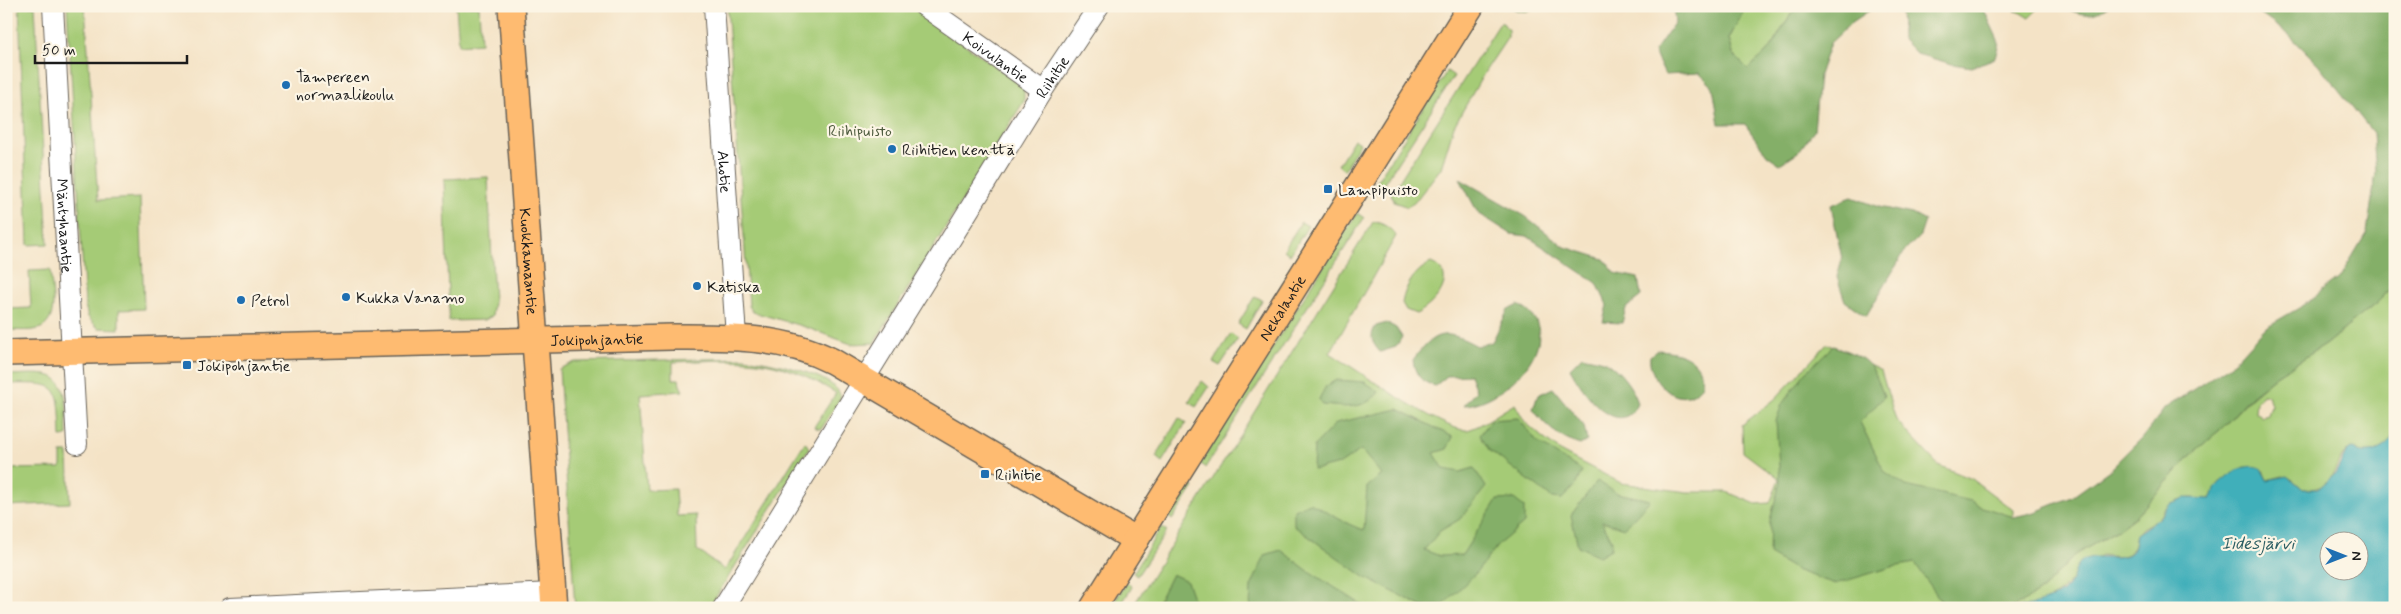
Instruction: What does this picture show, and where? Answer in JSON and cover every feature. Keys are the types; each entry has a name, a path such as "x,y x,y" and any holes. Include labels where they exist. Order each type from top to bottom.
{"main road":[{"name":"Kuokkamaantie","path":"511,6 553,600"},
{"name":"Nekalantie","path":"1093,608 1471,6"},
{"name":"Jokipohjantie","path":"6,352 736,336 774,341 806,350 832,361 1136,540"}],"street":[{"name":"Mäntyhaantie","path":"53,6 77,444"},
{"name":"Ahotie","path":"714,6 736,336"},
{"name":"Koivulantie","path":"924,6 1043,90"},
{"name":"Riihitie","path":"723,608 1043,90 1099,6"},
{"path":"230,608 553,600"}],"green space":[{"path":"19,6 35,6 48,244 28,245"},
{"path":"67,6 85,6 98,200 140,198 144,309 119,310 119,329 98,328 88,317 85,305"},
{"path":"456,6 479,6 481,43 459,45"},
{"name":"Riihipuisto","path":"727,6 910,6 1015,80 1024,90 1024,101 874,343 851,344 805,327 753,312 749,306"},
{"path":"1513,6 1541,6 1531,11 1521,11 1514,9"},
{"path":"1673,6 1743,6 1742,14 1729,39 1733,54 1748,69 1770,49 1789,17 1798,6 1876,6 1851,23 1830,43 1819,75 1814,131 1798,152 1780,164 1767,155 1745,124 1719,124 1713,87 1699,73 1665,75 1654,52 1675,22"},
{"path":"1743,6 1798,6 1789,17 1770,49 1748,69 1733,54 1729,39 1742,14"},
{"path":"1901,6 1976,6 1985,12 1999,42 1995,58 1972,67 1952,64 1917,54 1902,39"},
{"path":"2009,6 2041,6 2029,18"},
{"path":"2062,6 2109,6 2091,14 2080,14"},
{"path":"2249,6 2385,6 2395,21 2395,284 2379,301 2326,344 2276,376 2251,396 2222,428 2194,452 2137,515 2120,528 2074,556 2043,589 2011,608 1953,608 1941,601 1915,563 1892,567 1835,584 1798,571 1769,554 1770,520 1780,482 1776,421 1782,404 1805,373 1833,346 1861,358 1872,369 1880,385 1884,397 1860,422 1884,471 1906,486 1971,501 1979,506 2014,517 2035,512 2072,497 2111,469 2142,438 2165,408 2232,364 2266,327 2299,308 2340,277 2367,232 2376,173 2373,133 2319,65 2288,34"},
{"path":"1500,23 1503,23 1508,30 1508,37 1486,70 1454,126 1441,168 1414,203 1407,207 1395,202 1391,194"},
{"path":"1447,71 1454,76 1377,194 1372,189"},
{"path":"1354,139 1360,143 1344,170 1338,165"},
{"path":"488,177 494,302 492,316 485,320 449,321 444,179"},
{"path":"1460,179 1525,216 1565,247 1604,259 1615,273 1638,278 1641,296 1626,308 1622,323 1603,322 1607,305 1597,283 1527,236 1511,234 1478,213"},
{"path":"1852,197 1879,207 1912,214 1925,221 1920,236 1905,251 1866,316 1845,301 1837,277 1842,259 1831,205"},
{"path":"1357,213 1364,218 1205,468 1200,463"},
{"path":"1301,222 1308,226 1290,255 1284,250"},
{"path":"1373,222 1386,226 1396,236 1330,353 1420,411 1456,428 1467,430 1472,429 1515,404 1525,422 1563,453 1621,483 1687,492 1727,492 1756,504 1770,503 1779,479 1743,452 1742,425 1775,399 1827,344 1881,371 1896,420 1938,465 1972,479 2013,510 2008,608 1132,608"},
{"path":"1431,263 1439,268 1444,275 1442,290 1430,304 1416,314 1406,310 1402,303 1408,285 1420,270"},
{"path":"50,270 53,302 51,317 47,324 33,330 6,330 6,309 31,308 29,271"},
{"path":"2395,284 2395,429 2388,443 2379,450 2368,452 2350,449 2339,461 2328,481 2323,486 2315,488 2303,489 2291,478 2283,476 2267,480 2263,470 2245,467 2219,483 2211,499 2191,498 2178,500 2164,510 2158,519 2142,528 2135,537 2134,546 2128,554 2119,557 2101,555 2079,572 2067,586 2053,597 2038,604 2011,608 2043,589 2074,556 2120,528 2137,515 2194,452 2222,428 2251,397 2276,376 2326,344 2379,301","holes":["2262,394 2268,395 2271,405 2268,415 2262,417 2255,412 2256,402"]},
{"path":"1255,296 1262,300 1246,329 1238,324"},
{"path":"1518,305 1533,317 1539,332 1536,348 1528,365 1498,393 1481,402 1464,405 1476,391 1470,375 1447,376 1435,386 1426,382 1415,370 1413,360 1420,350 1434,338 1441,335 1466,340 1477,346 1492,342 1508,310"},
{"path":"1387,323 1396,328 1402,337 1396,347 1380,352 1373,342 1372,336 1376,326"},
{"path":"1231,334 1238,339 1220,366 1213,362"},
{"path":"1657,350 1682,354 1689,358 1699,369 1702,386 1694,393 1685,397 1677,396 1662,387 1652,372 1650,364 1650,356"},
{"path":"1582,356 1606,362 1616,369 1633,392 1638,403 1630,414 1620,418 1610,415 1591,399 1570,368"},
{"path":"745,358 768,362 814,375 837,389 841,397 822,428 819,429 814,427 836,393 794,371 759,362 730,360 673,362 673,379 679,379 683,391 640,394 647,490 675,489 677,516 696,515 697,550 725,570 805,442 809,448 709,608 575,608 559,369 575,362"},
{"path":"6,375 46,375 60,383 66,400 67,436 61,437 59,405 53,389 38,384 6,384"},
{"path":"1336,380 1365,382 1379,392 1373,398 1360,405 1345,407 1322,405 1319,399 1326,386"},
{"path":"1202,381 1209,387 1196,407 1189,402"},
{"path":"1553,388 1584,426 1587,441 1580,445 1554,431 1533,409 1538,395"},
{"path":"1398,409 1453,437 1447,449 1434,453 1444,469 1460,472 1474,468 1486,487 1460,519 1440,531 1424,550 1440,556 1462,555 1497,500 1514,499 1524,507 1524,523 1498,545 1476,573 1443,605 1423,607 1366,578 1294,526 1294,510 1309,503 1364,530 1367,487 1382,475 1361,450 1340,464 1313,470 1314,446 1336,423"},
{"path":"1179,418 1186,423 1162,462 1156,457"},
{"path":"1518,418 1537,442 1582,471 1576,484 1562,499 1552,498 1489,450 1480,435 1491,420"},
{"path":"61,453 68,453 70,503 6,506 6,469 61,468"},
{"path":"1597,481 1617,493 1650,500 1624,528 1602,521 1612,541 1611,549 1599,556 1578,546 1571,515"},
{"path":"1189,483 1194,487 1172,520 1167,515"},
{"path":"1161,527 1167,531 1137,576 1133,573"},
{"path":"1281,550 1307,570 1367,608 1250,608 1251,587 1265,555"},
{"path":"1172,574 1187,581 1193,598 1192,608 1155,608"},
{"path":"1127,582 1132,587 1119,608 1110,608"}],"water":[{"name":"Iidesjärvi","path":"2395,429 2395,608 2019,608 2054,598 2060,594 2070,583 2078,565 2083,560 2096,557 2124,556 2129,553 2133,549 2136,534 2158,519 2171,503 2185,498 2211,499 2218,485 2238,470 2250,467 2261,468 2267,480 2288,476 2303,489 2318,489 2335,474 2347,451 2351,449 2362,452 2379,450 2391,439"}],"place":[{"name":"Tampereen normaalikoulu","path":"286,85"},
{"name":"Riihitien kenttä","path":"892,149"},
{"name":"Lampipuisto","path":"1328,189"},
{"name":"Katiska","path":"697,286"},
{"name":"Kukka Vanamo","path":"346,297"},
{"name":"Petrol","path":"241,300"},
{"name":"Jokipohjantie","path":"187,365"},
{"name":"Riihitie","path":"985,474"}]}
